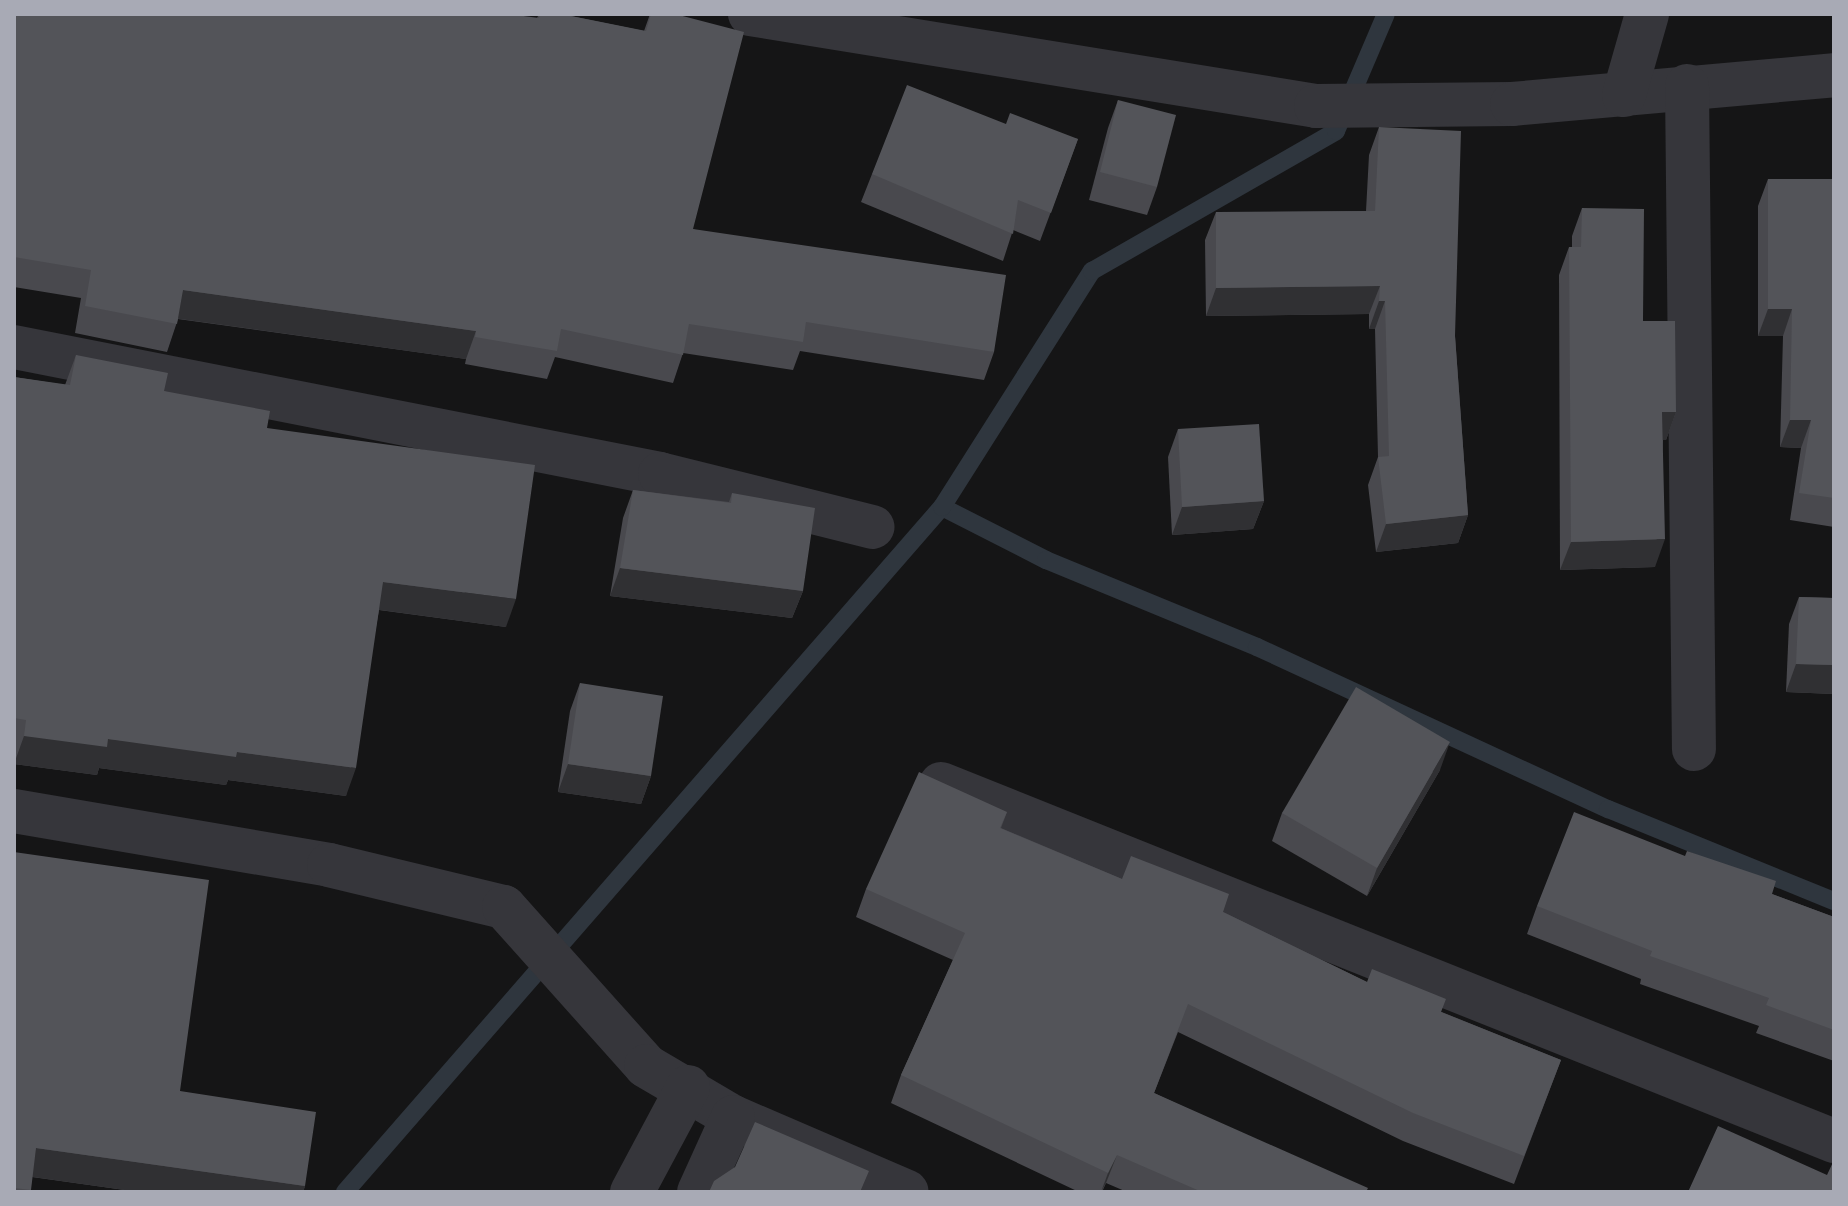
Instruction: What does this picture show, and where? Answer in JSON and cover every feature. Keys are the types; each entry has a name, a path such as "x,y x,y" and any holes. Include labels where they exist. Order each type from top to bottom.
{"street":[{"path":"750,14 1316,106 1512,104 1834,75"},
{"path":"1624,95 1647,14"},
{"path":"1687,86 1694,749"},
{"path":"14,347 660,474 872,527"},
{"path":"941,784 1834,1141"},
{"path":"14,811 329,865 504,907 646,1066 688,1087 733,1117 907,1192"},
{"path":"632,1192 688,1087"},
{"path":"699,1192 733,1117"}],"building":[{"path":"14,14 508,14 539,18 540,14 561,14 646,31 651,14 675,14 744,32 693,229 1006,275 994,352 806,322 803,342 689,324 683,355 561,329 557,351 475,337 476,331 183,290 177,324 85,306 91,270 14,257"},
{"path":"907,85 1006,124 1010,113 1078,139 1051,213 1018,200 1013,234 872,174"},
{"path":"1118,100 1176,115 1157,187 1100,172"},
{"path":"1379,127 1461,131 1455,336 1468,515 1386,524 1378,457 1389,456 1385,301 1379,301 1380,286 1216,288 1216,212 1375,211"},
{"path":"1768,179 1834,179 1834,498 1799,493 1811,420 1790,420 1792,309 1768,309"},
{"path":"1582,208 1644,209 1643,321 1675,321 1676,412 1662,412 1665,539 1571,542 1569,247 1581,247"},
{"path":"76,355 168,373 164,391 270,411 267,428 535,465 516,599 383,582 356,768 237,752 236,757 108,739 107,747 24,736 26,720 14,718 14,377 70,385"},
{"path":"1259,424 1264,501 1182,507 1178,429"},
{"path":"633,490 731,503 732,493 815,508 803,591 620,568"},
{"path":"1799,597 1834,598 1834,665 1796,664"},
{"path":"580,683 663,696 651,776 568,764"},
{"path":"1356,687 1450,742 1377,868 1282,813"},
{"path":"919,772 1007,812 1000,828 1122,879 1131,856 1229,894 1223,912 1367,982 1372,969 1446,999 1441,1012 1561,1060 1524,1156 1413,1113 1188,1004 1154,1093 1368,1188 1366,1192 1202,1192 1117,1155 1108,1173 901,1075 965,933 866,889"},
{"path":"1574,812 1685,856 1687,851 1776,881 1772,894 1834,917 1834,1030 1766,1005 1769,998 1650,956 1652,951 1537,906"},
{"path":"14,852 209,880 180,1091 316,1112 305,1186 36,1148 31,1190 14,1188"},
{"path":"755,1122 869,1171 860,1192 709,1192 714,1181 735,1167"},
{"path":"1718,1126 1827,1175 1834,1160 1834,1192 1688,1192"}],"waterway":[{"path":"345,1192 942,507 1092,271 1336,131 1386,14"},
{"path":"942,507 1046,560 1257,647 1608,809 1834,901"}]}
